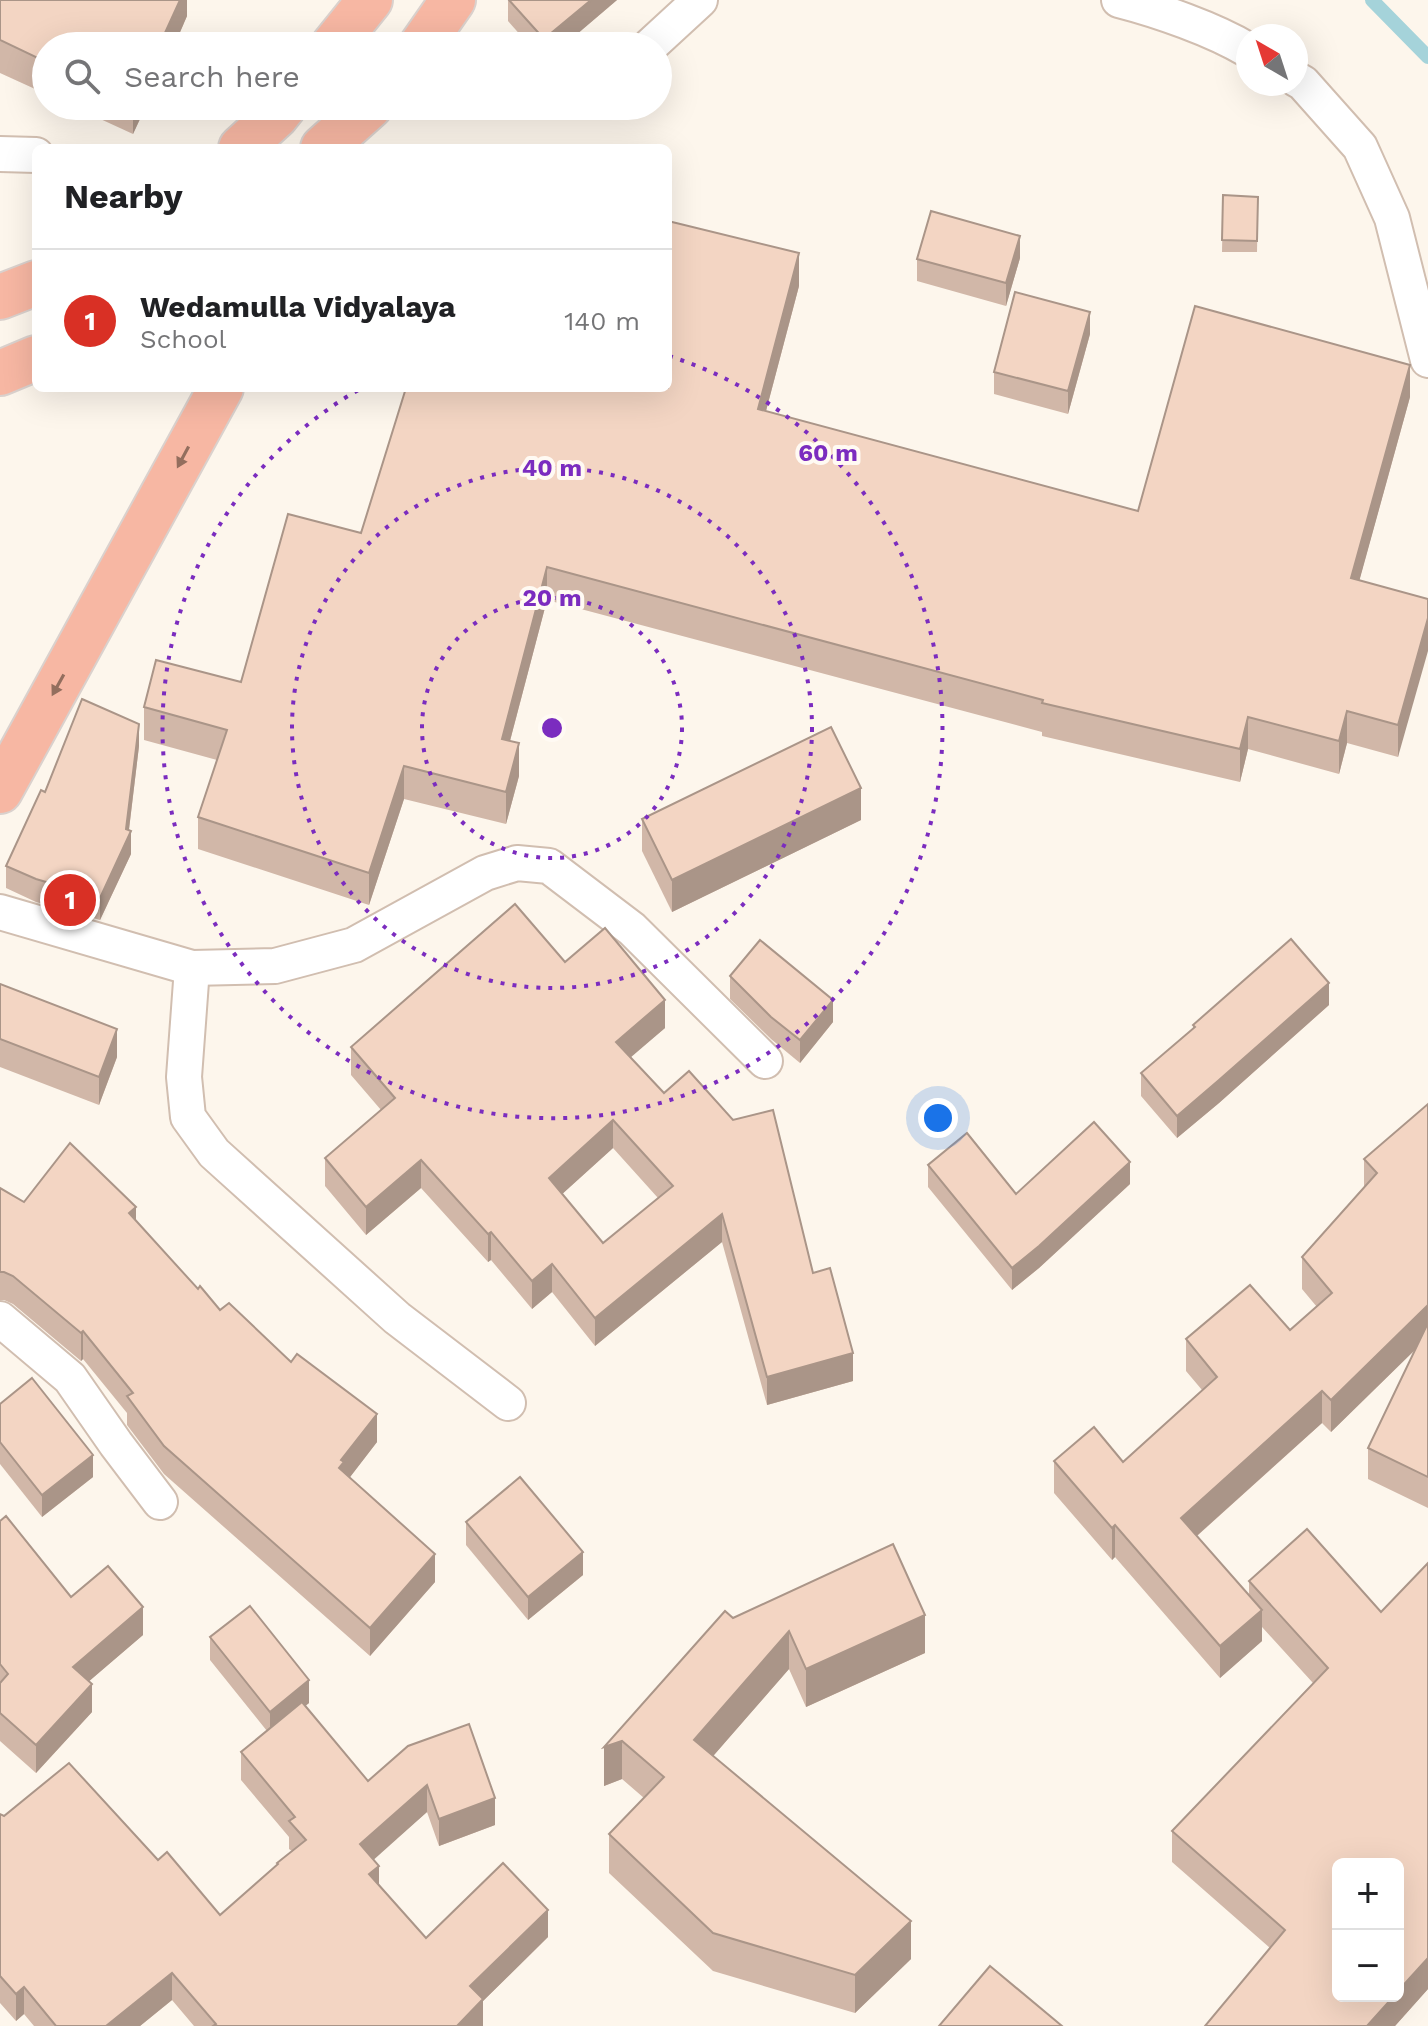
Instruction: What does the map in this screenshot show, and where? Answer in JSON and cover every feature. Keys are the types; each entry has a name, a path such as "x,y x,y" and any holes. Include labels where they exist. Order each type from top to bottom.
{"highway":[{"path":"344,32 370,0"},
{"path":"431,32 453,0"},
{"path":"245,144 272,120"},
{"path":"327,144 354,120"},
{"path":"357,144 372,120"},
{"path":"0,297 32,285"},
{"path":"0,373 32,360"},
{"path":"0,791 219,392"}],"street":[{"path":"665,32 700,0"},
{"path":"1119,0 1236,43"},
{"path":"1308,89 1360,147 1392,218 1428,360"},
{"path":"0,154 32,155"},
{"path":"0,912 192,968 275,966 354,945 485,873 517,863 549,866 632,929 765,1061"},
{"path":"192,968 184,1077 188,1117 214,1153 397,1318 508,1403"},
{"path":"0,1319 70,1378 160,1502"}],"building":[{"path":"0,0 180,0 165,32 32,32 32,55 0,40"},
{"path":"509,0 591,0 552,32 538,32"},
{"path":"1223,195 1258,197 1257,241 1222,240"},
{"path":"931,211 1020,236 1006,283 917,259"},
{"path":"672,222 799,253 758,409 1138,511 1195,306 1410,365 1351,578 1428,599 1428,618 1398,725 1347,711 1339,741 1248,717 1240,749 1042,703 1043,700 547,567 502,739 519,743 506,792 404,766 369,873 198,817 227,730 144,707 156,660 241,682 288,514 361,533 405,392 672,392"},
{"path":"1015,292 1090,312 1068,391 994,372"},
{"path":"82,699 139,724 126,829 131,831 100,898 36,879 6,866 41,790 45,792"},
{"path":"831,727 861,788 672,880 642,819"},
{"path":"515,904 565,962 605,928 665,1000 616,1042 664,1093 689,1071 733,1120 773,1110 813,1273 830,1268 853,1353 767,1377 722,1214 595,1318 552,1264 532,1281 491,1232 488,1234 421,1160 366,1207 325,1158 395,1098 351,1047","holes":["613,1120 673,1186 603,1243 549,1178"]},
{"path":"1291,939 1329,983 1177,1116 1141,1073"},
{"path":"760,940 833,1000 800,1040 771,1017 730,976"},
{"path":"0,984 117,1029 99,1077 0,1039"},
{"path":"1428,1104 1428,1305 1331,1400 1322,1391 1181,1518 1262,1610 1220,1646 1115,1525 1112,1528 1054,1461 1094,1427 1123,1462 1217,1377 1186,1339 1250,1285 1290,1330 1332,1293 1302,1257 1377,1173 1364,1159"},
{"path":"1094,1122 1130,1162 1012,1268 928,1165 967,1133 1016,1194"},
{"path":"70,1143 136,1207 129,1213 220,1310 229,1303 291,1362 297,1354 377,1414 341,1460 344,1462 339,1468 435,1554 370,1628 164,1446 127,1396 133,1393 83,1331 81,1333 13,1276 0,1272 0,1188 24,1202"},
{"path":"1428,1323 1428,1477 1368,1448"},
{"path":"32,1378 93,1455 42,1495 0,1442 0,1404"},
{"path":"520,1477 583,1552 528,1597 466,1522"},
{"path":"6,1516 71,1597 108,1566 143,1607 73,1667 92,1684 36,1745 0,1713 0,1683 8,1674 0,1664 0,1521"},
{"path":"1307,1529 1381,1612 1428,1563 1428,1958 1404,1984 1404,1858 1332,1858 1332,2002 1389,2002 1367,2026 1205,2026 1285,1930 1172,1831 1328,1668 1249,1581"},
{"path":"893,1544 925,1615 806,1669 789,1631 694,1740 911,1921 855,1975 713,1933 609,1834 664,1777 622,1741 604,1747 725,1611 733,1618"},
{"path":"250,1606 309,1680 270,1712 210,1637"},
{"path":"302,1702 368,1781 408,1746 469,1724 495,1798 439,1819 427,1785 360,1844 379,1866 369,1874 426,1938 503,1863 548,1910 470,1986 483,1999 457,2026 213,2026 216,2024 172,1973 106,2026 56,2026 24,1987 16,1994 0,1976 0,1814 4,1816 69,1763 158,1860 167,1852 220,1915 306,1840 289,1821 295,1817 241,1752"},
{"path":"990,1966 1062,2026 939,2026"}],"waterway":[{"path":"1372,0 1428,57"}],"place":[{"name":"Wedamulla Vidyalaya","path":"70,900"}]}
